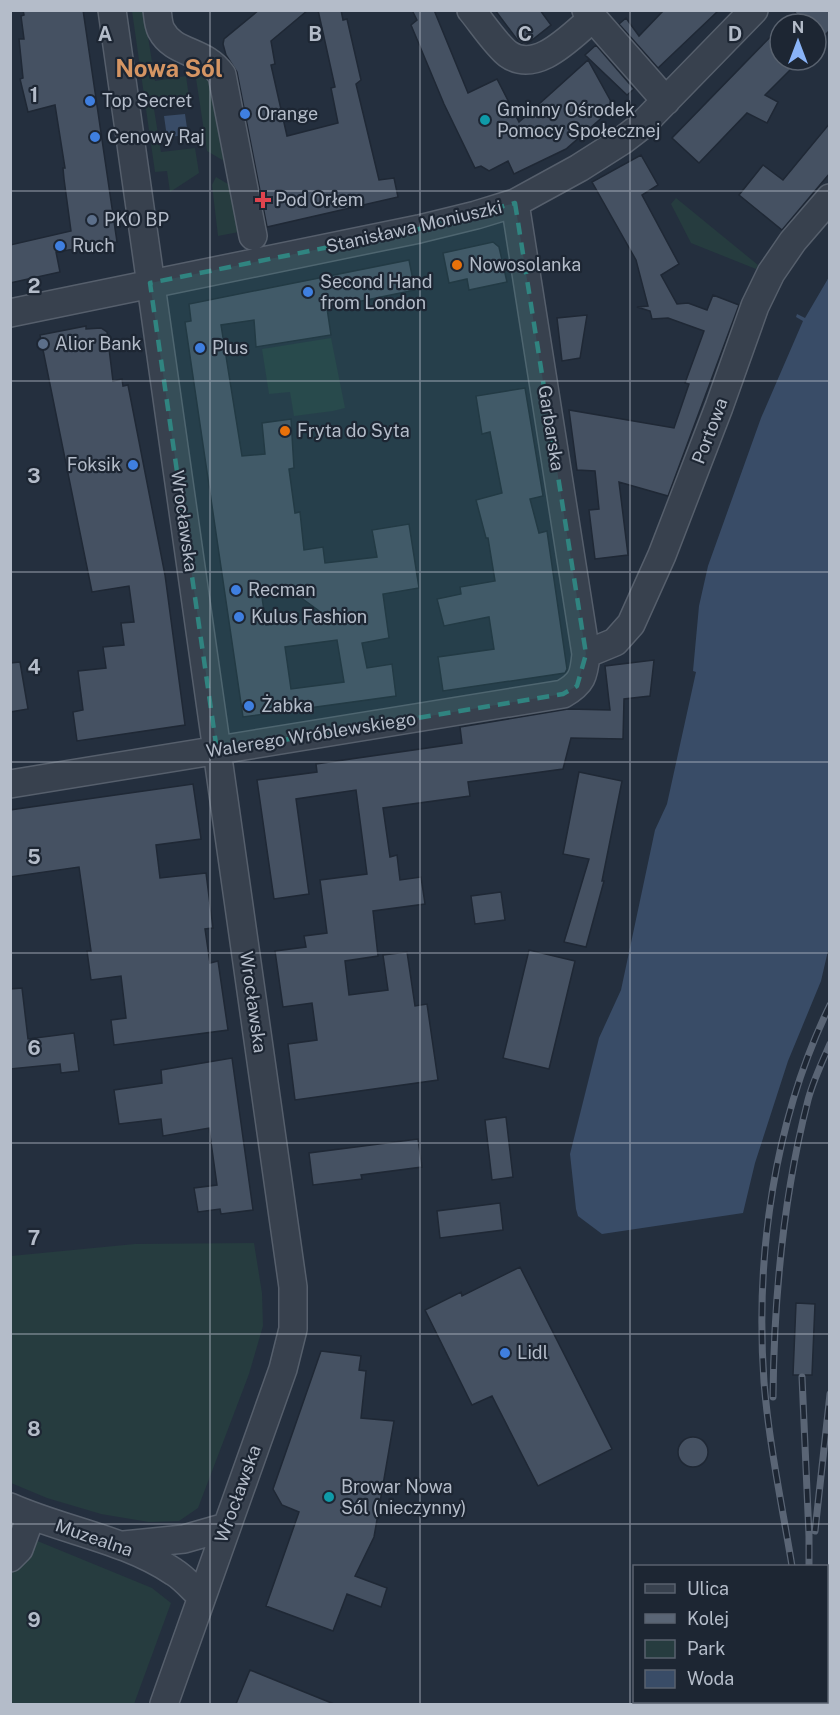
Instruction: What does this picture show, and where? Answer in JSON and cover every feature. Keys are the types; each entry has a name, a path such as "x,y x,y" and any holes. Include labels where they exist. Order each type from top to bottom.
{"street":[{"name":"Wrocławska","path":"112,10 293,1298 293,1329 283,1369 164,1704"},
{"path":"157,10 161,29 173,45 204,58 222,75 253,236"},
{"path":"471,10 508,54 520,59 543,57 590,14 666,101"},
{"name":"Stanisława Moniuszki","path":"10,313 419,229 515,203 579,168 623,140 666,101 754,10"},
{"name":"Portowa","path":"586,654 615,642 631,624 659,563 755,306 771,273 793,241 830,198"},
{"name":"Garbarska","path":"515,203 586,654"},
{"name":"Walerego Wróblewskiego","path":"10,784 563,694 577,686 584,672 586,654"},
{"path":"10,1558 19,1549 21,1512"},
{"name":"Muzealna","path":"21,1512 124,1545 176,1572 202,1597"},
{"path":"124,1545 184,1539 226,1527"}],"highlighted area":[{"path":"515,203 586,654 577,686 563,694 217,751 150,283 419,229"}],"green space":[{"path":"132,11 144,11 155,81 186,76 189,97 153,103 161,152 195,148 199,173 170,192 167,171 155,172"},
{"path":"205,64 229,158 224,161 207,151 194,65"},
{"path":"216,177 228,184 230,181 244,231 218,236 212,185"},
{"path":"676,198 758,265 756,269 691,243 671,204"},
{"path":"331,338 345,408 294,416 290,392 269,394 262,349"},
{"path":"254,1243 262,1293 263,1326 249,1374 198,1508 179,1521 149,1522 101,1514 47,1498 11,1483 11,1256 135,1244"},
{"path":"35,1540 152,1588 171,1603 134,1704 11,1704 11,1570"}],"water":[{"path":"185,114 188,135 167,137 164,116"},
{"path":"829,277 830,942 821,981 788,1061 755,1163 743,1213 602,1234 578,1216 570,1154 599,1038 621,990 655,830 667,804 696,672 693,671 699,606 708,566 761,418 803,321 796,317 797,314 805,318"}],"building":[{"path":"23,10 83,10 117,242 56,252 60,272 10,283 10,245 71,231 64,179 63,168 65,168 55,105 28,112 20,79 23,78 19,39 24,39 21,16 24,15"},
{"path":"259,10 308,10 271,41 275,64 271,65 287,136 338,123 331,88 335,87 318,10 341,10 343,20 347,19 361,80 356,84 379,180 394,178 398,197 267,227 237,72 226,55 223,44 224,39"},
{"path":"412,10 434,10 468,93 497,79 519,122 588,60 614,107 566,149 514,174 508,161 489,171 481,166 475,168 444,104 411,25 417,20"},
{"path":"495,10 540,10 551,25 527,44 523,44 519,42"},
{"path":"664,10 719,10 658,68 619,24 626,18 639,36"},
{"path":"793,10 830,10 830,30 828,32 828,12 795,12"},
{"path":"768,39 768,72 788,72 765,95 778,102 767,123 747,113 699,163 672,138"},
{"path":"596,45 634,89 627,95 585,55"},
{"path":"830,123 830,173 782,230 739,195 763,165 783,180"},
{"path":"641,155 658,185 642,195 679,264 661,275 677,304 688,303 707,310 713,295 739,305 668,496 619,482 628,555 595,559 589,510 599,509 595,471 577,470 569,410 674,428 689,384 685,383 704,331 668,318 652,319 650,311 637,307 648,306 636,260 592,182"},
{"path":"493,242 499,247 507,282 469,290 467,279 449,283 443,253"},
{"path":"409,260 415,290 327,308 331,335 256,347 254,320 221,325 242,456 265,454 262,423 291,419 294,468 289,469 295,513 300,512 304,550 323,547 325,563 377,557 372,530 409,524 419,588 383,594 389,638 362,643 367,668 392,664 396,696 243,717 185,322 191,321 189,304","holes":["285,586 326,616 266,625 261,590","337,640 344,682 291,689 285,647"]},
{"path":"587,315 580,358 562,361 557,318"},
{"path":"86,326 86,329 101,328 107,332 113,381 122,379 123,386 128,385 165,575 185,725 77,741 73,712 83,710 78,671 106,668 103,647 124,645 121,623 134,622 129,586 92,592 40,335"},
{"path":"525,388 543,496 530,499 539,533 547,531 567,669 565,673 443,691 438,657 494,649 489,617 444,626 437,599 461,594 460,587 495,581 488,538 486,538 476,500 502,493 490,432 482,434 476,396"},
{"path":"654,660 650,696 624,699 623,739 571,738 563,769 468,782 470,796 383,808 390,857 397,855 400,880 421,877 425,904 373,911 378,956 345,961 349,995 388,990 383,955 407,952 415,1006 427,1004 438,1080 295,1100 288,1044 317,1040 312,1003 283,1007 275,951 306,947 304,936 327,933 320,880 367,874 356,790 296,799 309,894 274,899 257,780 317,772 316,764 462,743 460,727 568,709 610,710 605,666"},
{"path":"20,662 28,709 10,712 10,663"},
{"path":"579,772 622,781 602,881 604,881 586,947 564,942 589,859 563,854"},
{"path":"193,784 201,839 156,845 160,878 206,873 213,928 205,929 210,963 218,961 228,1030 114,1045 111,1020 126,1018 121,976 91,980 87,951 91,951 79,867 10,877 10,810"},
{"path":"501,892 505,920 475,924 471,896"},
{"path":"529,950 575,961 549,1069 503,1058"},
{"path":"22,988 28,1039 74,1033 79,1071 61,1073 60,1064 10,1069 10,989"},
{"path":"232,1058 253,1210 221,1214 220,1209 198,1212 194,1188 217,1185 209,1128 163,1136 161,1119 119,1124 114,1090 162,1083 161,1070"},
{"path":"506,1117 513,1177 492,1180 485,1120"},
{"path":"418,1139 422,1167 361,1175 362,1179 313,1185 309,1153"},
{"path":"500,1203 503,1230 440,1238 437,1211"},
{"name":"Lidl","path":"520,1267 612,1449 538,1486 492,1396 472,1405 425,1310 461,1292 462,1296"},
{"path":"796,1303 815,1304 812,1375 793,1375"},
{"name":"Browar Nowa Sól (nieczynny)","path":"321,1351 361,1356 359,1370 366,1371 361,1418 394,1421 374,1537 355,1576 387,1588 381,1607 347,1594 333,1631 266,1606 299,1512 282,1505 273,1489"},
{"path":"693,1437 704,1441 708,1452 704,1463 693,1467 682,1463 678,1452 682,1441"},
{"path":"250,1670 334,1704 236,1704"}],"railway":[{"path":"792,1565 772,1451 764,1382 762,1334 766,1238 782,1142 811,1049 830,1005"},
{"path":"773,1397 775,1322 786,1210 799,1137 810,1093 830,1044"},
{"path":"802,1377 809,1565"},
{"path":"815,1531 830,1394"}],"place":[{"name":"Top Secret","path":"90,101"},
{"name":"Orange","path":"245,114"},
{"name":"Gminny Ośrodek Pomocy Społecznej","path":"485,120"},
{"name":"Cenowy Raj","path":"95,137"},
{"name":"Pod Orłem","path":"263,200"},
{"name":"PKO BP","path":"92,220"},
{"name":"Ruch","path":"60,246"},
{"name":"Nowosolanka","path":"457,265"},
{"name":"Second Hand from London","path":"308,292"},
{"name":"Alior Bank","path":"43,344"},
{"name":"Plus","path":"200,348"},
{"name":"Fryta do Syta","path":"285,431"},
{"name":"Foksik","path":"133,465"},
{"name":"Recman","path":"236,590"},
{"name":"Kulus Fashion","path":"239,617"},
{"name":"Żabka","path":"249,706"},
{"name":"Lidl","path":"505,1353"},
{"name":"Browar Nowa Sól (nieczynny)","path":"329,1497"}],"district":[{"name":"Nowa Sól","path":"169,69"}]}
